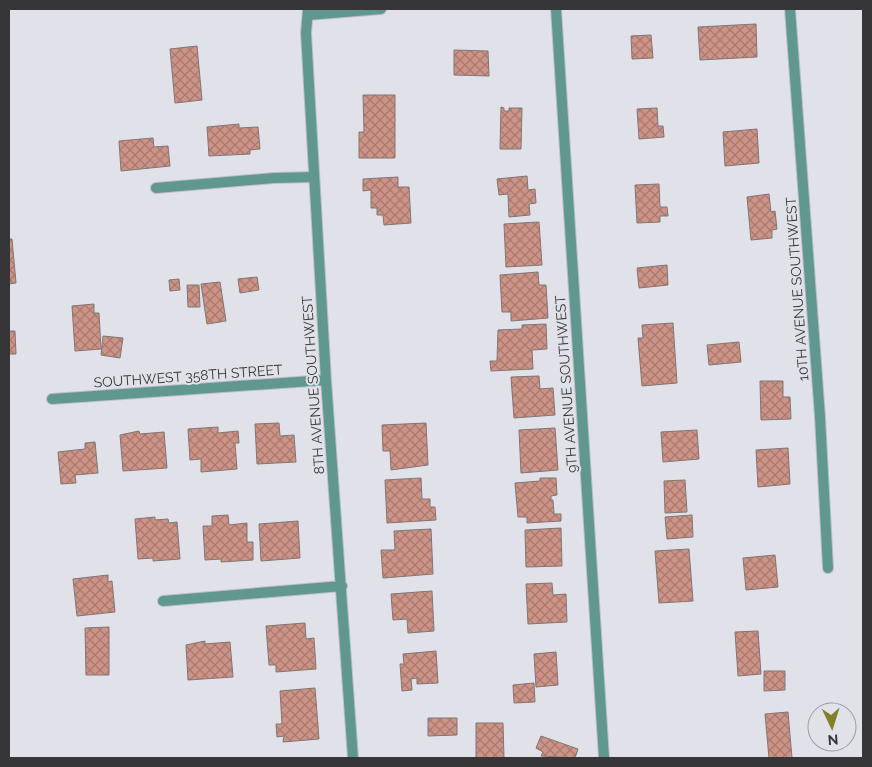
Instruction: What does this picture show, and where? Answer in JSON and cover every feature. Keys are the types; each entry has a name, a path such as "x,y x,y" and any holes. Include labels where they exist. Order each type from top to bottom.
{"street":[{"path":"308,12 381,9"},
{"name":"9TH AVENUE SOUTHWEST","path":"556,9 604,758"},
{"name":"10TH AVENUE SOUTHWEST","path":"790,9 820,417 828,568"},
{"name":"8TH AVENUE SOUTHWEST","path":"308,12 306,33 326,380 353,758"},
{"path":"156,188 274,178 314,177"},
{"name":"SOUTHWEST 358TH STREET","path":"52,399 326,380"},
{"path":"163,601 342,586"}],"building":[{"path":"756,24 757,57 700,60 698,27"},
{"path":"651,35 653,58 632,59 631,36"},
{"path":"197,46 202,100 175,103 170,49"},
{"path":"454,50 488,51 489,76 454,75"},
{"path":"363,95 395,95 395,158 359,158 359,132 364,132"},
{"path":"501,107 504,108 504,111 509,111 509,108 522,108 521,149 500,149"},
{"path":"657,108 658,126 663,126 664,137 639,139 637,109"},
{"path":"239,124 239,128 258,127 260,149 250,150 250,154 209,156 207,127"},
{"path":"757,129 759,163 725,166 723,132"},
{"path":"153,138 154,147 168,146 170,166 121,171 119,141"},
{"path":"527,176 528,190 535,189 536,203 529,204 530,215 509,217 508,194 499,195 497,179"},
{"path":"398,177 398,187 409,187 411,223 384,225 383,215 377,215 377,208 371,208 371,190 363,191 363,179"},
{"path":"659,184 660,207 667,207 668,216 660,216 660,222 637,223 635,185"},
{"path":"769,194 771,212 775,211 777,229 772,230 772,238 751,240 747,197"},
{"path":"539,222 542,265 506,267 504,224"},
{"path":"9,239 12,239 16,283 9,284"},
{"path":"667,265 668,285 639,288 637,268"},
{"path":"538,272 539,285 546,285 548,318 511,321 511,312 502,312 500,275"},
{"path":"257,277 259,290 240,293 238,279"},
{"path":"179,279 180,290 170,291 169,280"},
{"path":"220,282 226,321 207,324 201,284"},
{"path":"187,285 199,285 200,307 188,307"},
{"path":"94,304 94,313 99,313 101,349 75,351 72,306"},
{"path":"673,323 677,383 642,386 638,338 643,338 642,325"},
{"path":"546,324 547,349 532,350 533,369 491,371 490,361 497,361 498,330 522,329 522,325"},
{"path":"9,331 15,331 16,354 9,354"},
{"path":"103,336 123,338 120,358 101,355"},
{"path":"739,342 741,362 709,365 707,345"},
{"path":"539,376 540,389 553,388 555,415 514,418 511,377"},
{"path":"760,381 783,381 783,397 790,397 791,419 761,420"},
{"path":"279,423 280,436 294,435 296,462 257,464 255,424"},
{"path":"426,423 428,465 391,470 390,451 383,451 382,425"},
{"path":"218,427 218,433 238,431 239,443 235,443 237,469 201,472 201,459 190,460 188,429"},
{"path":"555,428 558,470 521,473 519,430"},
{"path":"697,430 699,459 663,462 661,432"},
{"path":"139,431 140,434 164,432 167,468 123,471 120,435"},
{"path":"95,442 98,473 75,475 76,483 61,484 58,452 85,449 85,443"},
{"path":"788,448 790,484 758,487 756,450"},
{"path":"421,478 422,499 430,499 430,507 435,507 436,520 387,523 385,480"},
{"path":"540,478 556,478 557,495 551,496 551,500 553,500 554,514 561,514 561,521 527,523 527,517 518,517 515,483 540,481"},
{"path":"685,480 687,512 665,513 664,481"},
{"path":"228,515 229,525 247,523 247,542 253,542 253,560 221,562 221,559 205,560 203,526 212,526 212,516"},
{"path":"692,515 693,537 667,539 665,517"},
{"path":"155,517 155,520 168,519 169,523 177,522 180,559 153,561 153,558 138,559 135,519"},
{"path":"298,521 300,558 261,561 259,524"},
{"path":"561,528 562,566 526,567 525,530"},
{"path":"431,529 433,574 383,578 381,550 395,550 394,531"},
{"path":"689,549 693,601 659,603 655,551"},
{"path":"775,555 778,587 746,590 743,558"},
{"path":"108,575 108,582 112,581 115,612 77,616 73,579"},
{"path":"552,583 553,595 566,594 567,622 528,624 526,584"},
{"path":"432,591 434,631 408,633 407,619 393,620 391,594"},
{"path":"305,623 306,639 314,638 316,669 276,672 276,665 269,665 266,626"},
{"path":"109,627 109,675 86,675 85,628"},
{"path":"758,631 761,674 738,676 735,632"},
{"path":"205,641 205,644 230,642 233,677 188,680 186,645"},
{"path":"436,651 438,683 417,684 417,678 411,679 412,690 402,691 400,664 404,664 403,654"},
{"path":"556,652 558,685 536,687 534,654"},
{"path":"764,671 785,671 785,690 764,691"},
{"path":"534,683 535,702 514,703 513,685"},
{"path":"315,688 319,739 283,742 284,736 277,737 276,724 282,724 280,691"},
{"path":"788,712 792,758 769,758 765,714"},
{"path":"428,718 457,718 457,735 428,736"},
{"path":"476,723 503,723 504,758 476,758"},
{"path":"541,736 578,749 575,758 541,756 543,752 536,748"}]}
